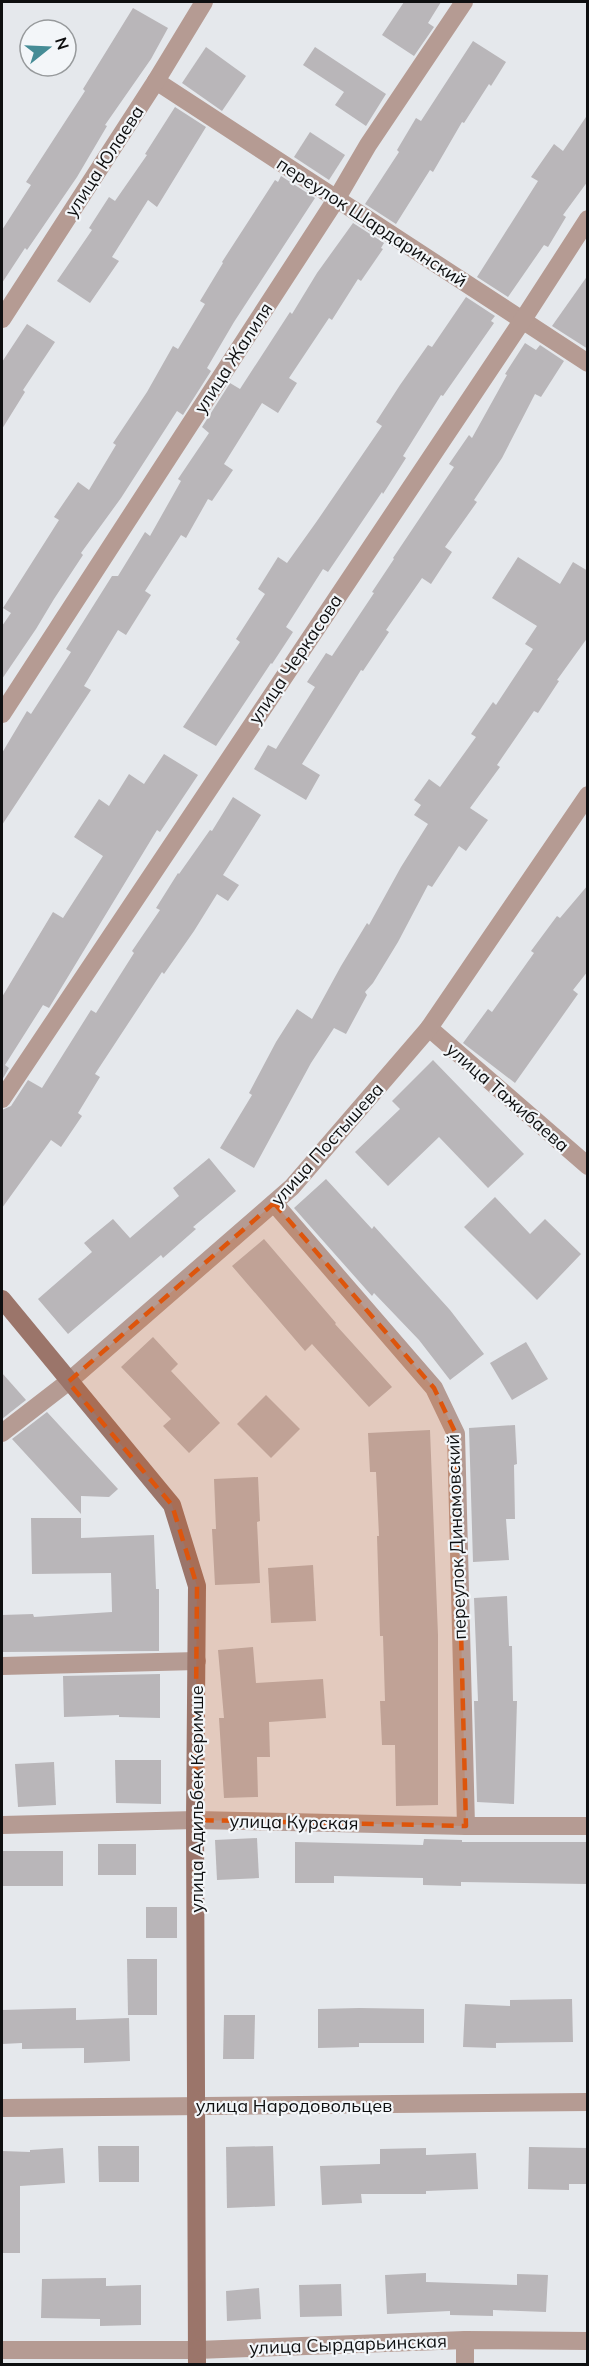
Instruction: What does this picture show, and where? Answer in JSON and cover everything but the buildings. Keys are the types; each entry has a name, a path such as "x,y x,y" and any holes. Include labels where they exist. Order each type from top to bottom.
{"street":[{"name":"улица Юлаева","path":"2,319 156,81 204,2"},
{"name":"улица Жалиля","path":"2,714 337,198 368,145 464,2"},
{"name":"переулок Шардаринский","path":"156,81 588,363"},
{"name":"улица Черкасова","path":"2,1099 588,219"},
{"name":"улица Постышева","path":"2,1433 68,1382 292,1187 429,1028 588,795"},
{"name":"улица Тажибаева","path":"429,1028 588,1166"},
{"name":"переулок Динамовский","path":"274,1203 434,1388 456,1434 466,1826"},
{"name":"улица Адильбек Керимше","path":"2,1299 68,1382 172,1505 197,1586 195,1820 197,2357"},
{"path":"2,1666 197,1661"},
{"name":"улица Курская","path":"2,1825 195,1820 466,1826 588,1826"},
{"name":"улица Народовольцев","path":"2,2108 588,2102"},
{"path":"465,2340 465,2364"},
{"name":"улица Сырдарьинская","path":"2,2350 197,2357 465,2340 588,2341"}],"highlighted area":[{"path":"274,1203 434,1388 456,1434 466,1826 195,1820 197,1586 172,1505 68,1382"}]}
